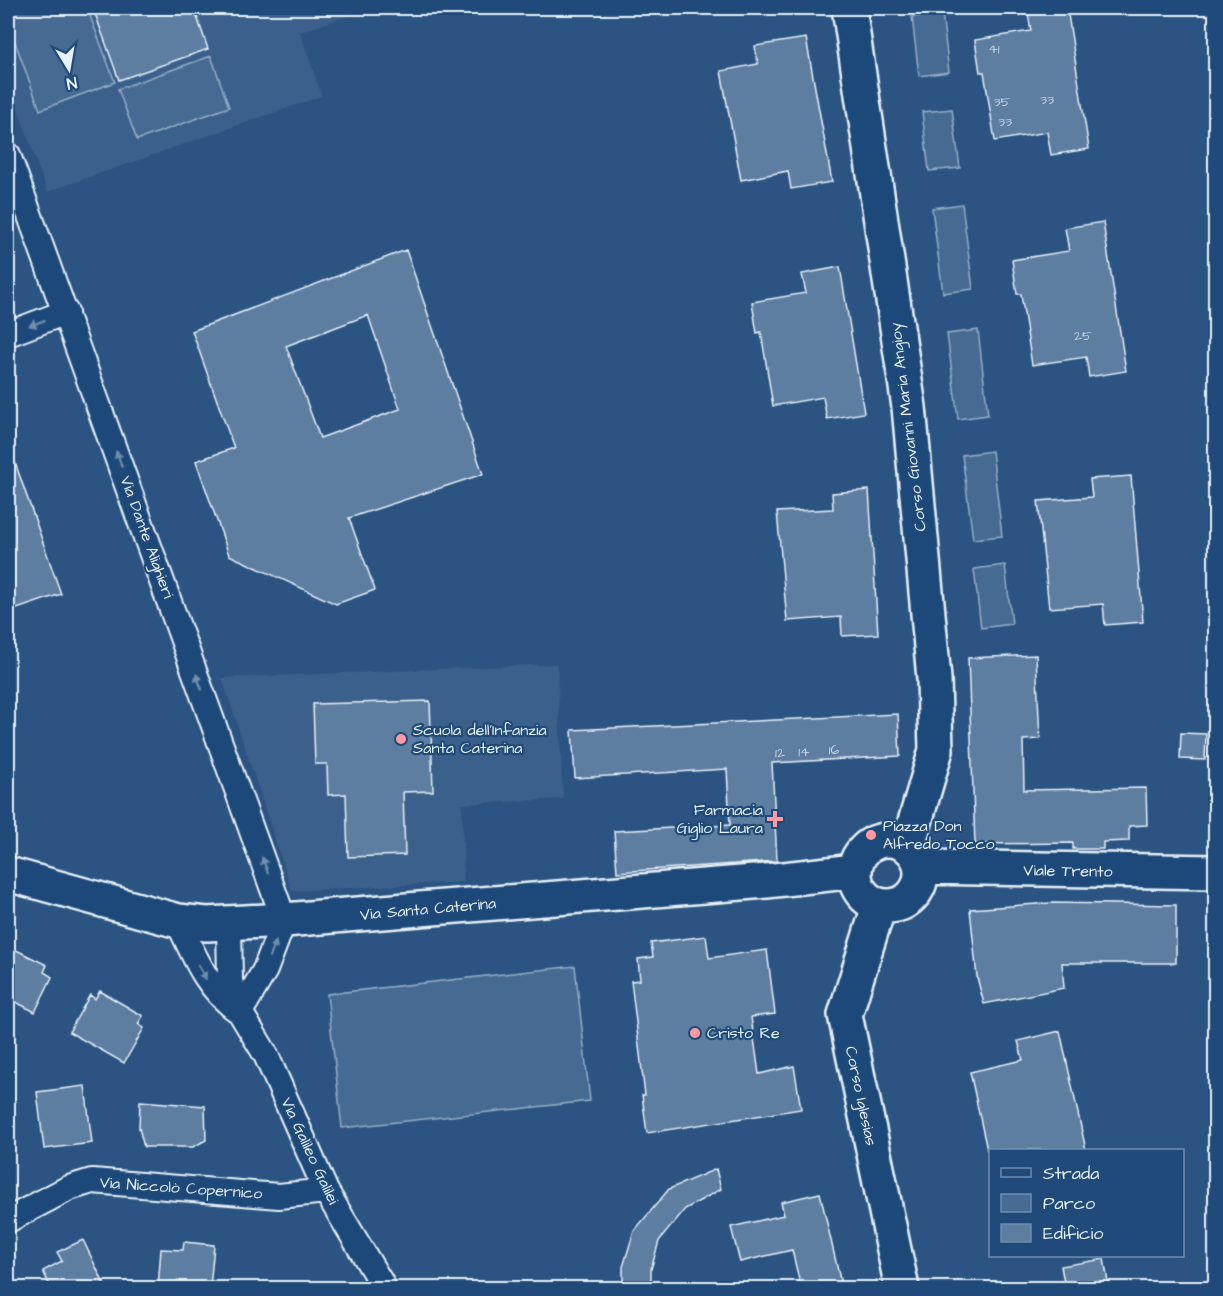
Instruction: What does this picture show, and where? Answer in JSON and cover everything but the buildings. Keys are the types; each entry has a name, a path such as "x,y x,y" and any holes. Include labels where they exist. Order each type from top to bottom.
{"main road":[{"name":"Corso Giovanni Maria Angioy","path":"849,8 909,407 934,679 936,750 915,856"},
{"path":"889,840 915,856 918,890 901,905 879,906 861,893 855,871 857,861 870,846 889,840"},
{"name":"Viale Trento","path":"915,856 1201,872"},
{"name":"Via Santa Caterina","path":"8,874 178,921 229,923 284,921 754,882 855,871"},
{"name":"Corso Iglesias","path":"879,906 845,1015 902,1288"}],"street":[{"name":"Via Dante Alighieri","path":"8,155 284,921"},
{"path":"8,334 66,312"},
{"name":"Via Galileo Galilei","path":"178,921 202,974 222,1000 240,1012"},
{"path":"240,1012 265,970 284,921"},
{"name":"Via Galileo Galilei","path":"229,923 230,981 240,1012 266,1055 326,1191 384,1288"},
{"name":"Via Niccolò Copernico","path":"8,1220 69,1188 92,1181 279,1196 326,1191"}],"shaded area":[{"path":"8,8 371,8 300,32 322,96 47,192 8,80"},
{"name":"Scuola dell'Infanzia Santa Caterina","path":"557,664 563,799 462,804 464,882 292,891 222,678"}],"green space":[{"path":"8,8 87,8 115,82 40,110 8,23"},
{"path":"942,13 949,72 919,76 912,17"},
{"path":"211,56 229,107 137,140 118,89"},
{"path":"952,109 960,168 929,171 922,112"},
{"path":"962,204 973,289 943,293 932,208"},
{"path":"978,330 988,415 958,419 947,334"},
{"path":"992,451 1002,536 973,539 962,455"},
{"path":"1005,565 1012,624 981,628 974,569"},
{"path":"575,966 590,1101 342,1128 327,994"}],"place":[{"name":"Scuola dell'Infanzia Santa Caterina","path":"401,739"},
{"name":"Farmacia Giglio Laura","path":"775,819"},
{"name":"Piazza Don Alfredo Tocco","path":"871,835"},
{"name":"Cristo Re","path":"695,1033"}]}
